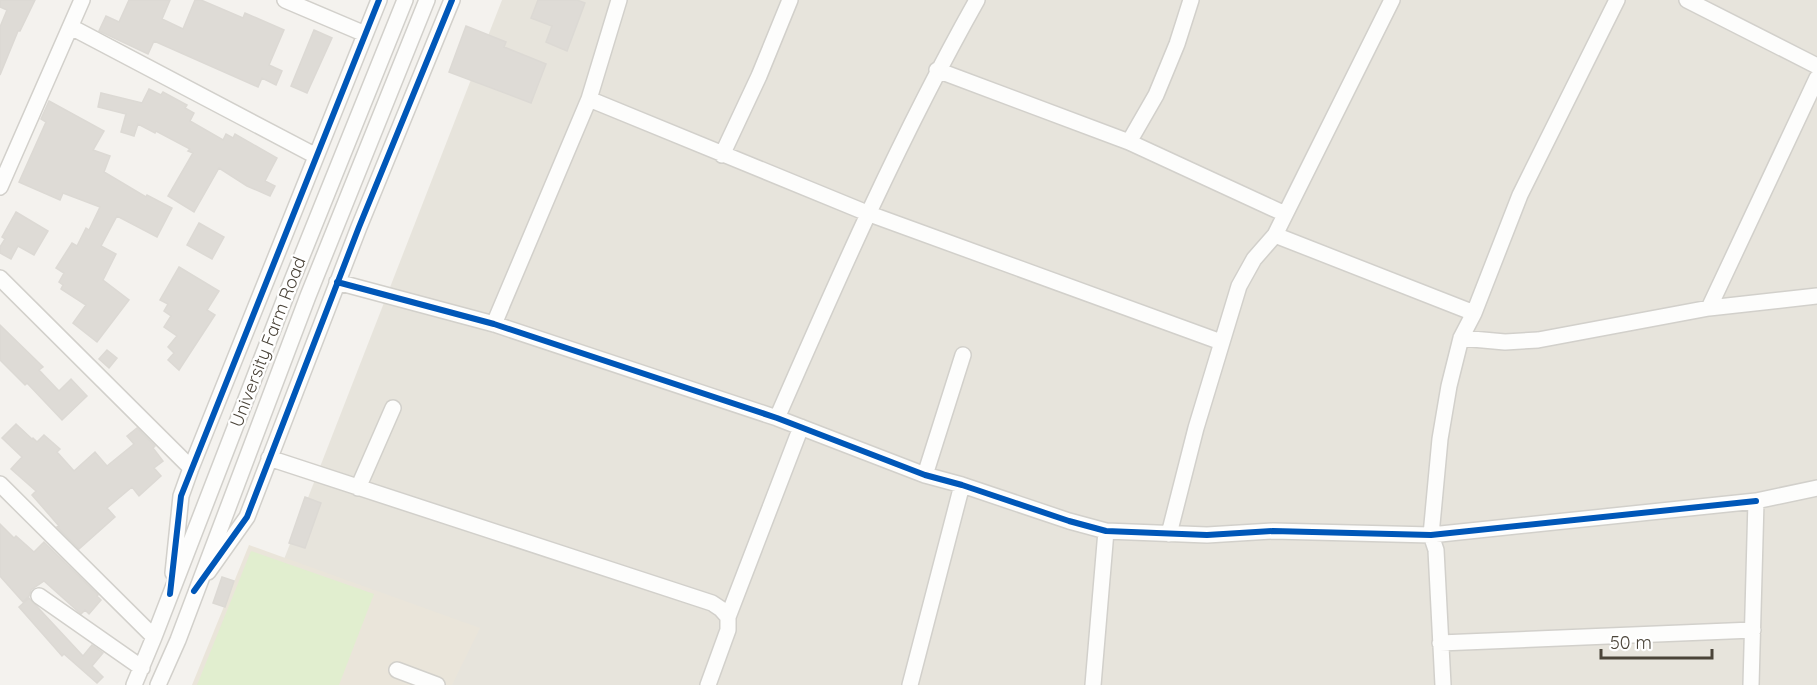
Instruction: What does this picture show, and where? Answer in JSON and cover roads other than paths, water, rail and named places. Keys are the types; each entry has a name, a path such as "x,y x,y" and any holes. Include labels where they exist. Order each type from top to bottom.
{"street":[{"path":"0,187 81,0"},
{"path":"285,0 365,34"},
{"path":"170,594 181,496 379,0"},
{"name":"University Farm Road","path":"134,685 289,288 405,0"},
{"name":"University Farm Road","path":"158,685 178,640 194,591 308,296 427,0"},
{"path":"194,591 247,517 337,282 452,0"},
{"path":"494,324 589,99 619,0"},
{"path":"722,155 759,76 790,0"},
{"path":"777,418 867,213 938,70 976,0"},
{"path":"1129,142 1156,95 1177,44 1191,0"},
{"path":"1169,534 1196,428 1239,286 1254,259 1275,235 1392,0"},
{"path":"1443,685 1436,550 1431,535 1440,439 1449,386 1461,338 1474,314 1520,195 1617,0"},
{"path":"1687,0 1817,66"},
{"path":"71,27 316,156"},
{"path":"938,70 1129,142 1285,214"},
{"path":"1709,308 1811,105 1817,78"},
{"path":"589,99 867,213 1221,342"},
{"path":"1275,235 1474,314"},
{"path":"0,278 191,468"},
{"path":"337,282 494,324 777,418 925,475 1106,531 1207,535 1273,531 1431,535 1755,501 1817,488"},
{"path":"1461,338 1505,342 1538,340 1709,308 1817,296"},
{"path":"925,475 963,355"},
{"path":"358,488 393,408"},
{"path":"708,685 728,630 728,617 801,427"},
{"path":"269,458 712,603 728,617"},
{"path":"0,484 154,637"},
{"path":"910,685 962,485"},
{"path":"1750,685 1755,501"},
{"path":"1093,685 1106,531"},
{"path":"39,596 142,668"},
{"path":"1440,644 1753,630"},
{"path":"397,670 437,685"}]}
